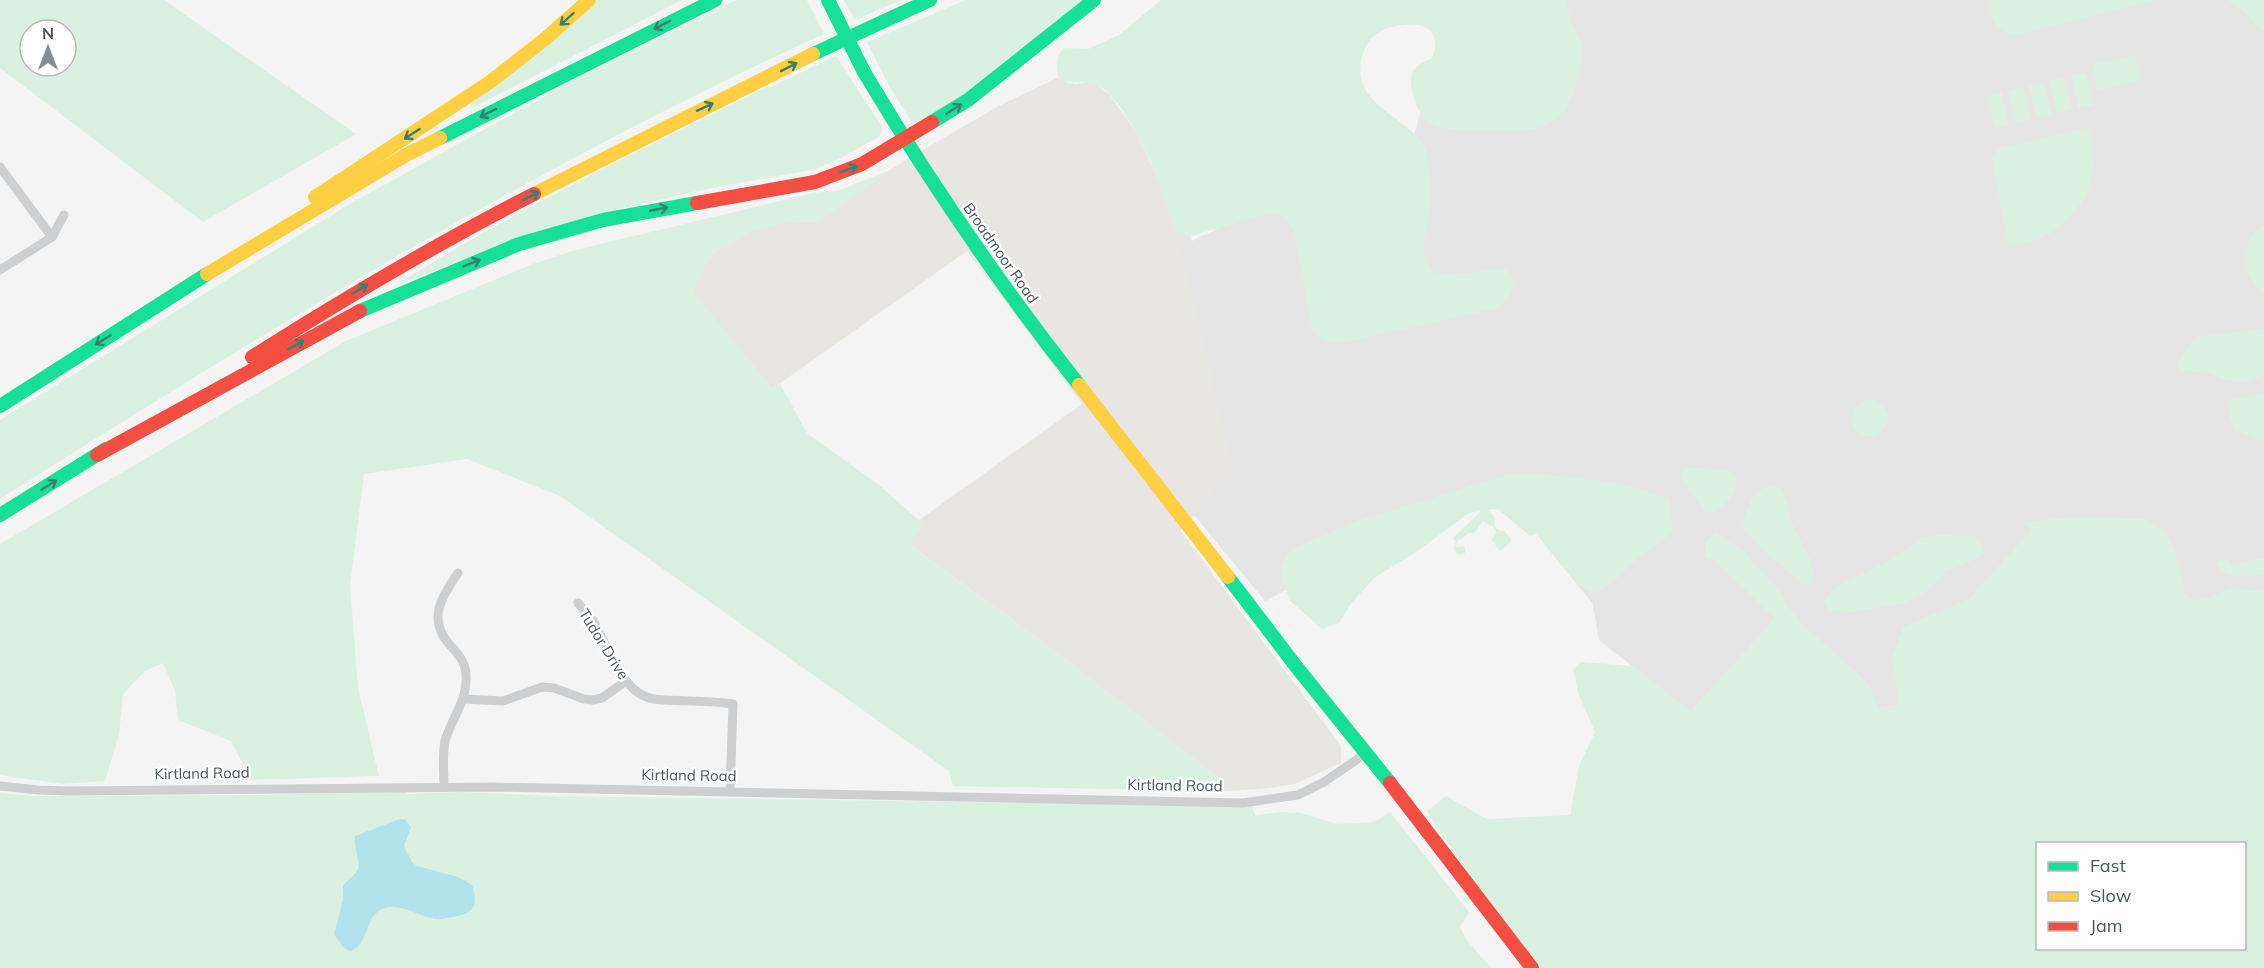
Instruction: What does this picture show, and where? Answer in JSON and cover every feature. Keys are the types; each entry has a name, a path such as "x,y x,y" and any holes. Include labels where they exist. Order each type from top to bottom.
{"main road":[{"path":"128,324 284,216 463,102 545,39 589,0"},
{"path":"0,406 236,256 406,155 715,0"},
{"name":"Broadmoor Road","path":"828,0 864,72 904,139 967,235 1035,329 1175,506 1365,754"},
{"path":"0,515 365,286 470,227 702,109 871,26 930,0"},
{"path":"97,455 351,315 519,244 603,220 815,182 862,164 968,100 1094,0"},
{"path":"1365,754 1411,809 1532,968"}],"street":[{"path":"0,167 52,237"},
{"path":"0,270 52,237 64,215"},
{"path":"444,787 444,743 463,699 467,679 462,657 446,642 437,620 440,599 458,573"},
{"name":"Tudor Drive","path":"578,603 592,621 626,681 642,695 653,699 707,700 733,704 730,792"},
{"path":"463,699 502,701 542,687 554,688 593,700 602,698 626,681"},
{"name":"Kirtland Road","path":"0,786 69,791 444,787 1243,803 1298,795 1324,783 1365,754"}],"shaded area":[{"path":"1452,0 2264,0 2264,634 1725,739 1599,640 1593,604 1494,482 1265,601 1194,515 1231,467 1179,247 1414,136"},
{"path":"1059,77 1066,82 1076,84 1088,82 1097,85 1109,94 1137,133 1183,236 1191,236 1192,241 1179,247 1231,467 1203,506 1180,530 1341,746 1341,763 1295,784 1223,791 1221,780 1049,647 908,544 923,524 919,520 1082,404 967,251 772,389 692,292 712,254 749,232 789,221 818,222 868,184 909,158 997,107"}],"green space":[{"path":"0,0 164,0 356,134 203,222 0,68"},
{"path":"598,0 682,0 472,108 470,104 565,30"},
{"path":"736,0 807,0 824,34 611,138 404,252 201,373 0,499 0,420 348,205 561,87"},
{"path":"844,0 901,0 855,20"},
{"path":"966,0 1082,0 969,93 915,123 911,121 889,86 867,42"},
{"path":"1161,0 1565,0 1581,44 1581,63 1571,96 1564,110 1547,125 1535,129 1458,130 1435,125 1428,121 1416,105 1411,83 1413,71 1432,58 1434,52 1435,41 1432,32 1423,26 1403,25 1383,30 1368,43 1361,60 1361,78 1366,91 1374,101 1407,127 1424,148 1428,161 1429,198 1424,250 1429,267 1440,274 1502,269 1508,271 1513,279 1513,285 1506,301 1493,309 1359,339 1326,340 1311,327 1294,230 1285,218 1271,213 1191,236 1176,233 1150,160 1122,110 1101,87 1090,83 1067,82 1059,77 1057,72 1059,55 1064,48 1088,49 1119,35"},
{"path":"1990,0 2159,0 2017,35 2004,32 1999,28 1991,14"},
{"path":"2228,0 2264,0 2264,32 2238,7"},
{"path":"2135,55 2141,80 2098,90 2092,65"},
{"path":"836,56 883,128 880,136 841,158 816,169 697,191 613,211 485,252 393,286 491,228 604,168 768,86"},
{"path":"2086,73 2093,105 2079,108 2071,76"},
{"path":"2064,77 2072,109 2057,113 2050,81"},
{"path":"2044,82 2052,114 2037,118 2029,86"},
{"path":"2023,87 2030,119 2016,123 2008,91"},
{"path":"2001,92 2009,124 1995,128 1987,96"},
{"path":"2088,128 2092,174 2079,206 2053,231 2029,242 2008,245 1992,158 2000,148"},
{"path":"890,170 818,222 789,221 749,232 712,254 693,292 772,389 780,384 807,433 879,485 923,524 909,545 1049,647 1221,780 1223,791 953,786 949,771 560,496 467,459 364,474 350,585 358,688 379,776 210,781 244,766 231,741 178,720 175,691 163,663 145,671 123,694 119,735 105,781 63,784 0,775 0,544 346,341 533,264 572,251 813,193 840,190"},
{"path":"2264,224 2264,292 2250,277 2246,258 2250,239"},
{"path":"2264,329 2264,375 2245,382 2223,379 2210,373 2181,370 2178,363 2190,344 2198,337"},
{"path":"2264,393 2264,441 2235,430 2229,414 2231,400"},
{"path":"1870,400 1883,405 1888,418 1883,431 1870,436 1857,431 1852,418 1857,405"},
{"path":"1687,468 1716,469 1734,473 1736,486 1733,493 1724,505 1706,513 1681,478 1680,473"},
{"path":"1511,474 1611,483 1669,499 1673,532 1634,561 1612,583 1595,593 1578,585 1537,534 1530,536 1498,509 1488,510 1495,518 1494,525 1498,530 1504,531 1511,539 1510,543 1500,551 1492,540 1496,531 1483,521 1474,533 1469,533 1457,542 1456,547 1463,546 1465,549 1465,553 1458,555 1454,550 1453,538 1481,511 1469,513 1419,550 1374,578 1350,605 1339,623 1322,629 1289,600 1280,570 1290,550 1357,521"},
{"path":"1770,486 1780,489 1788,503 1789,518 1811,562 1813,575 1810,585 1803,584 1761,548 1741,525 1754,496"},
{"path":"2072,517 2146,519 2166,532 2176,555 2185,594 2194,600 2211,597 2231,588 2256,591 2264,589 2264,968 1540,968 1484,899 1427,811 1446,796 1487,819 1570,815 1579,766 1595,732 1579,695 1573,670 1581,662 1632,666 1691,711 1775,618 1713,559 1705,558 1705,542 1716,534 1742,550 1781,592 1787,606 1805,627 1869,685 1878,709 1900,705 1891,660 1904,627 1969,599 2031,531 2027,522"},
{"path":"1939,535 1974,536 1981,541 1984,554 1946,571 1927,591 1904,603 1851,612 1829,610 1823,601 1836,587 1883,564 1911,547 1920,538"},
{"path":"2264,558 2264,574 2258,575 2231,575 2216,564 2218,561 2228,560 2230,565"},
{"path":"405,791 406,794 462,792 553,796 1252,806 1255,815 1301,813 1337,824 1374,822 1390,812 1469,912 1460,927 1466,939 1491,968 0,968 0,793 32,796 263,795"}],"water":[{"path":"405,819 411,827 404,846 412,862 417,866 458,877 472,885 475,898 473,907 467,913 438,919 402,908 382,909 372,919 361,943 350,951 343,947 334,934 343,900 343,886 358,868 355,836"}],"traffic: fast":[{"path":"440,138 715,0"},
{"path":"828,0 864,72"},
{"path":"813,54 930,0"},
{"path":"932,122 968,100 1094,0"},
{"path":"864,72 966,232 1079,385"},
{"path":"360,311 519,244 603,220 697,203"},
{"path":"0,406 207,274"},
{"path":"0,515 106,449"},
{"path":"1228,577 1390,783"}],"traffic: slow":[{"path":"315,197 490,82 545,39 589,0"},
{"path":"534,194 813,54"},
{"path":"207,274 406,155 440,138"},
{"path":"1079,385 1228,577"}],"traffic: jam":[{"path":"697,203 815,182 862,164 932,122"},
{"path":"252,357 391,272 534,194"},
{"path":"97,455 360,311"},
{"path":"1390,783 1532,968"}]}
